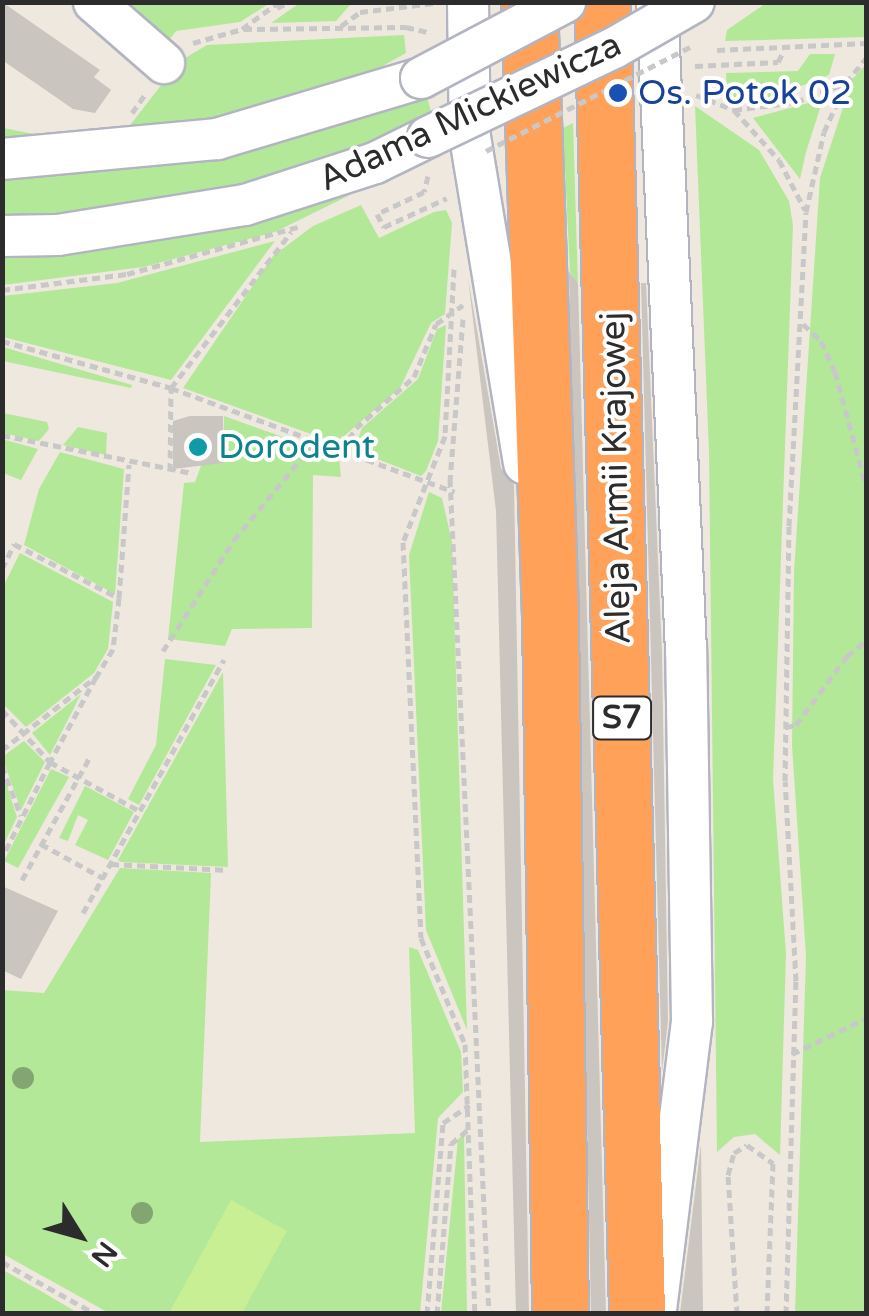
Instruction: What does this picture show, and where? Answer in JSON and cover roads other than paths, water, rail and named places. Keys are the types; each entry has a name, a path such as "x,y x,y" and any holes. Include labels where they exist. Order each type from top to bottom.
{"highway":[{"name":"Aleja Armii Krajowej","path":"529,2 550,617 560,1314"},
{"name":"Aleja Armii Krajowej","path":"602,2 637,1314"}],"street":[{"path":"94,2 164,63"},
{"name":"Aleja Armii Krajowej","path":"468,2 470,137 550,617"},
{"name":"Adama Mickiewicza","path":"2,159 217,139 421,78 565,2"},
{"path":"656,1314 692,1022 686,651 657,2"},
{"name":"Adama Mickiewicza","path":"2,236 58,235 245,205 375,163 614,48 694,2"}],"place":[{"name":"Os. Potok 02","path":"618,93"},
{"name":"Dorodent","path":"198,447"}]}
